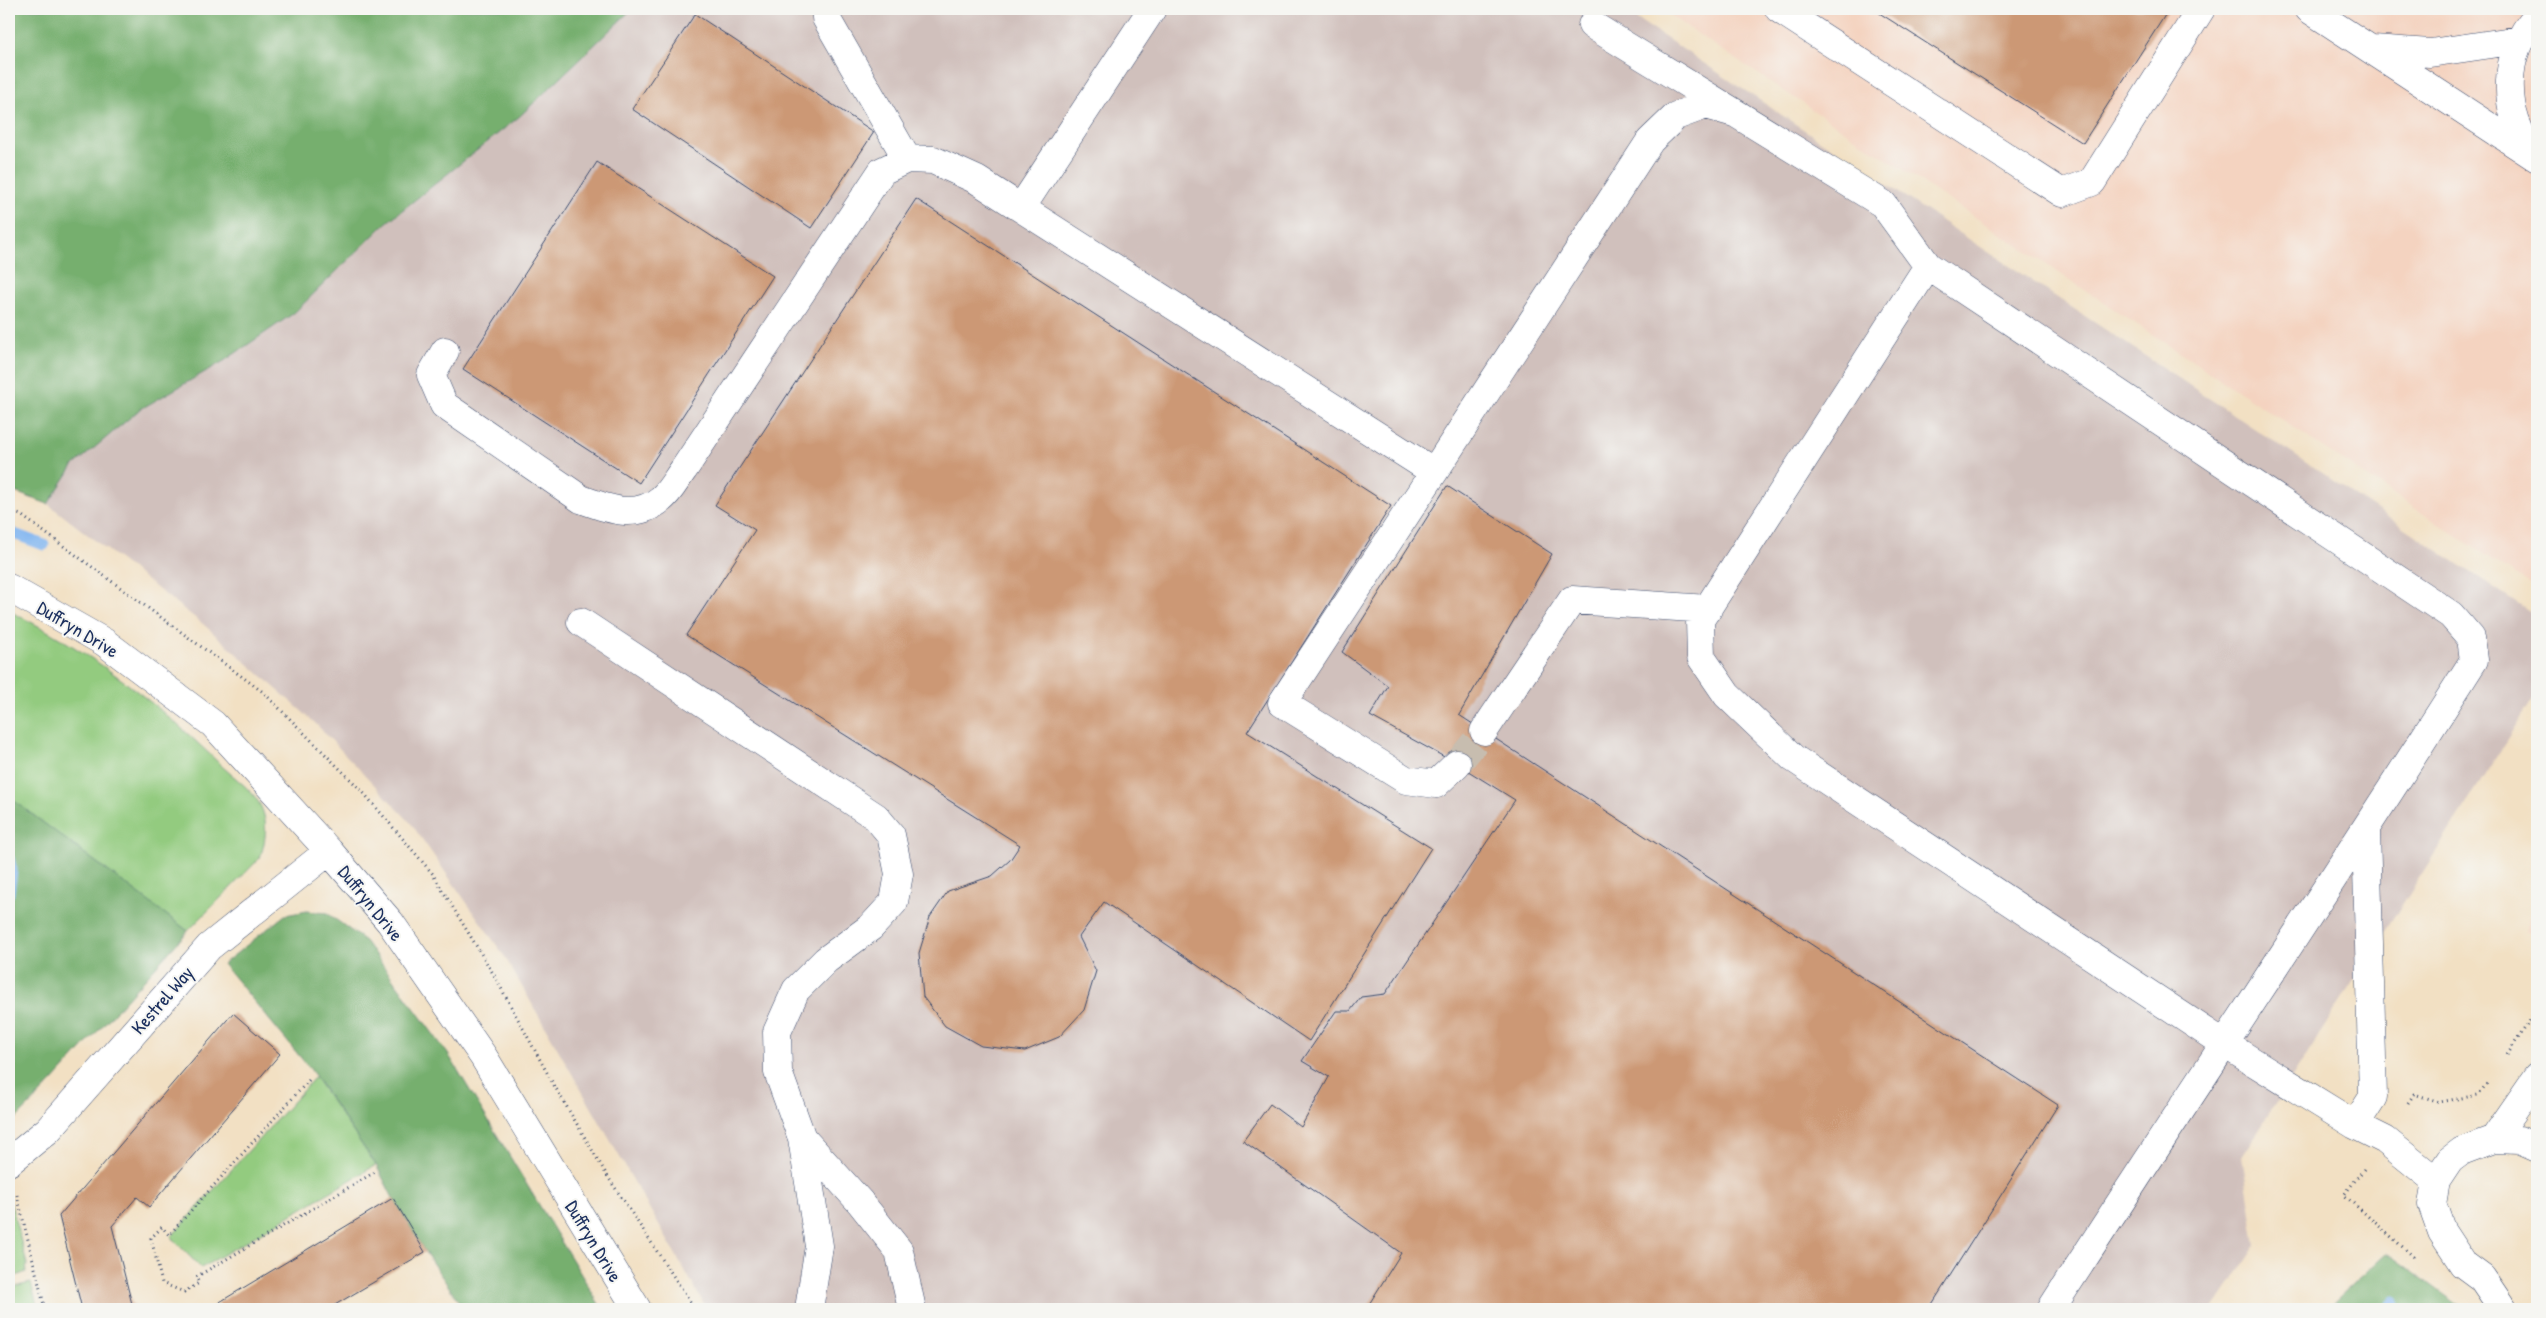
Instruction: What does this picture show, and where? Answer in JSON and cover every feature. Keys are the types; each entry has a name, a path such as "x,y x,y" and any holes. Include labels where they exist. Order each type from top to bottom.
{"street":[{"path":"826,9 826,18 907,159"},
{"path":"1021,208 1152,9"},
{"path":"1779,9 2062,193 2092,182 2201,9"},
{"path":"2309,9 2537,157"},
{"path":"2537,16 2520,40 2513,59 2510,98 2520,132 2537,157"},
{"path":"1592,25 1740,114 1883,204 1928,266 2451,615 2471,638 2474,660 2366,829 2223,1043 2051,1309"},
{"path":"2369,48 2430,53 2520,40"},
{"path":"1457,764 1436,784 1406,780 1282,703 1650,141 1676,116 1706,105 1740,114"},
{"path":"446,351 430,375 444,406 581,499 605,508 638,512 662,499 684,469 882,170 907,159 933,160 977,180 1434,472"},
{"path":"1928,266 1700,620 1701,657 1727,695 1793,758 2223,1043 2355,1125 2385,1140 2436,1181"},
{"name":"Duffryn Drive","path":"9,588 104,642 213,724 329,851 390,922 483,1056 636,1309"},
{"path":"1484,731 1572,600 1708,609"},
{"path":"581,622 876,817 891,836 899,874 894,902 870,927 826,960 796,990 778,1032 778,1072 802,1138 819,1246 809,1309"},
{"path":"2355,1125 2373,1097 2366,829"},
{"name":"Kestrel Way","path":"9,1162 48,1130 209,947 329,851"},
{"path":"2494,1138 2537,1077"},
{"path":"802,1138 860,1202 898,1250 912,1309"},
{"path":"2503,1309 2482,1278 2463,1264 2442,1232 2432,1204 2436,1181 2450,1160 2462,1151 2494,1138 2519,1140 2537,1148"}],"path":[{"path":"309,1080 170,1235 162,1227 151,1238 162,1283 184,1292 199,1283 196,1277 375,1172"},
{"path":"16,1190 45,1309"}],"shaded area":[{"path":"632,9 1622,9 2537,616 2537,693 2242,1156 2256,1245 2213,1309 707,1309 505,957 410,822 315,723 203,624 48,504 73,466 139,410 224,361 294,313 386,223 520,116"},
{"path":"1660,9 2537,9 2537,589"},
{"path":"2537,895 2537,935 2525,930"}],"green space":[{"path":"9,9 632,9 520,116 386,223 294,313 224,361 139,410 73,466 48,504 9,490"},
{"path":"9,611 39,626 123,680 200,745 248,789 259,803 264,816 266,830 260,858 188,931 9,797"},
{"path":"9,797 188,931 51,1083 9,1126"},
{"path":"307,911 327,913 365,941 448,1054 602,1309 464,1309 425,1252 376,1165 311,1070 223,964 285,915"},
{"path":"315,1077 376,1165 201,1268 171,1237"},
{"path":"9,1197 27,1264 26,1272 9,1279"},
{"path":"2387,1253 2464,1309 2326,1309"},
{"path":"31,1283 38,1309 11,1309 9,1288"}],"building":[{"path":"1873,9 2169,9 2083,143"},
{"path":"695,14 874,132 811,228 632,109"},
{"path":"597,162 773,276 639,483 463,369"},
{"path":"916,199 1391,506 1247,732 1431,848 1309,1041 1104,902 1079,937 1096,971 1084,1010 1059,1037 1025,1051 981,1046 945,1026 923,997 919,953 930,917 948,891 992,876 1010,860 1020,845 686,635 755,530 715,505"},
{"path":"1447,486 1552,554 1459,715 2058,1105 1929,1309 1366,1309 1401,1253 1243,1141 1270,1104 1301,1127 1329,1077 1302,1061 1336,1011 1350,1011 1361,997 1385,994 1515,800 1457,764 1370,716 1388,686 1342,652"},
{"path":"233,1013 280,1054 149,1207 137,1197 112,1226 132,1304 143,1309 82,1309 59,1216"},
{"path":"393,1198 425,1252 328,1309 221,1309 218,1303"}],"waterway":[{"path":"9,532 44,545"},
{"path":"9,859 12,870 9,893"},
{"path":"2388,1309 2394,1302"}],"tunnel":[{"path":"1457,764 1484,731"}]}
